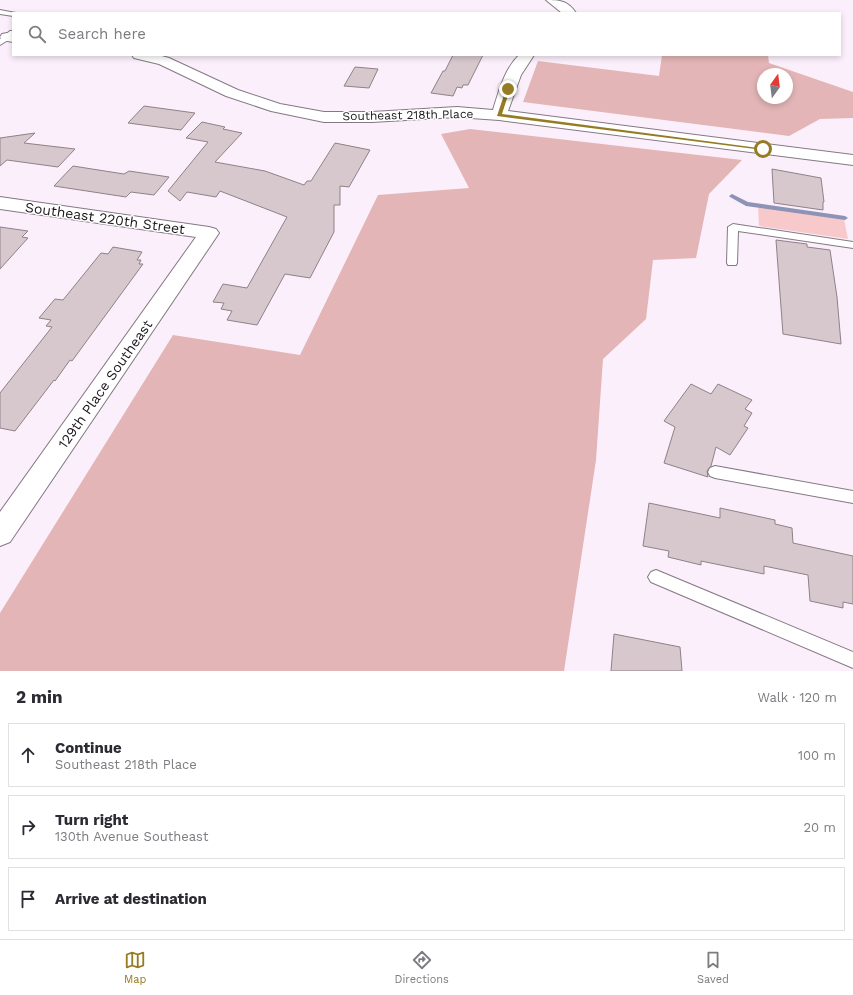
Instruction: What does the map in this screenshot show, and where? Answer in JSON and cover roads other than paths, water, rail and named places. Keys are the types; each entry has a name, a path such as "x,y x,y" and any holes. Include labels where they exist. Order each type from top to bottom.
{"street":[{"path":"553,0 568,12"},
{"name":"Southeast 218th Place","path":"143,56 164,61 232,93 277,108 324,117 372,117 457,112 499,115 853,160"},
{"path":"499,115 513,76 525,56"},
{"name":"Southeast 220th Street","path":"0,203 209,233"},
{"name":"129th Place Southeast","path":"0,534 209,233"}],"lane":[{"path":"0,12 12,14"},
{"path":"732,263 733,227 853,245"},
{"path":"715,472 853,497"},
{"path":"656,578 853,660"}],"waterway":[{"path":"732,196 746,204 845,218"}]}
